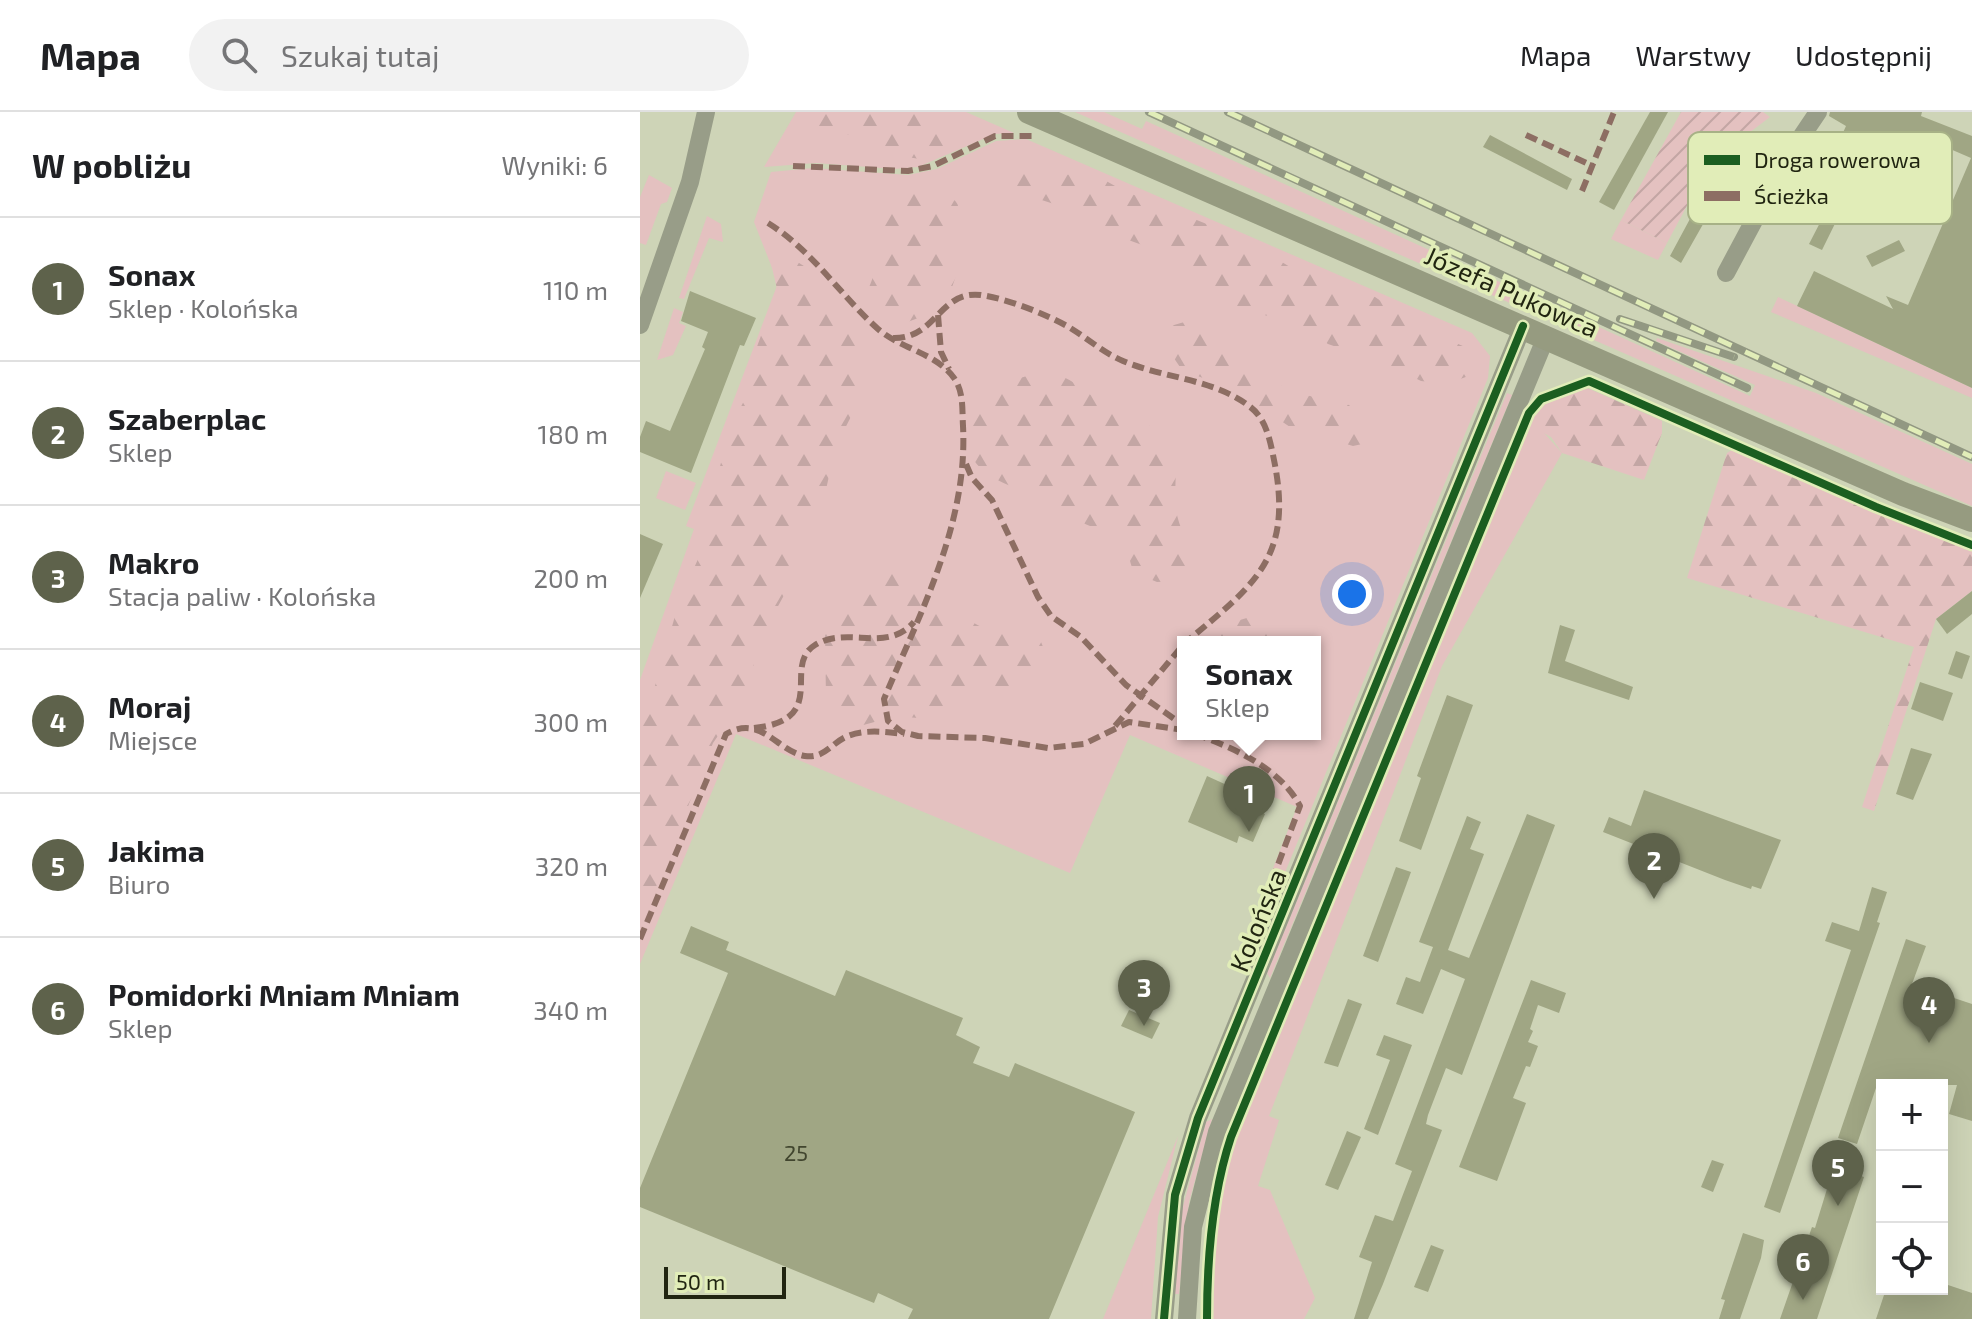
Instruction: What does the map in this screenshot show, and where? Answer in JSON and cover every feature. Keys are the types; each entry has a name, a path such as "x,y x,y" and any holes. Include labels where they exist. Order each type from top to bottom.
{"street":[{"path":"640,325 690,182 706,112"},
{"name":"Józefa Pukowca","path":"1029,112 1903,494 1972,520"},
{"path":"1805,132 1818,112"},
{"path":"1726,273 1752,224"},
{"name":"Kolońska","path":"1164,1319 1166,1264 1175,1195 1198,1118 1523,326"},
{"name":"Kolońska","path":"1187,1319 1193,1227 1217,1132 1546,337"}],"green space":[{"path":"796,112 966,112 1014,133 995,134 918,167 894,169 816,163 764,167"},
{"path":"817,112 940,112 949,134 944,147 934,156 923,159 899,154 851,135 814,143 808,133"},
{"path":"1075,112 1104,112 1142,129 1146,121 1750,396 1755,385 1656,341 1657,338 1816,393 1972,464 1972,506"},
{"path":"1681,112 1763,112 1770,117 1750,132 1688,132 1688,204 1667,243 1621,220"},
{"path":"1026,139 1472,333 1490,356 1488,378 1256,943 1249,943 1247,935 1297,807 1130,735 1070,873 736,734 640,964 640,680 694,529 686,526 778,283 754,222 771,172 813,168 908,175 937,169 996,141"},
{"path":"1028,171 1044,175 1094,174 1122,190 1244,239 1290,267 1375,297 1419,327 1472,350 1479,362 1471,375 1447,384 1421,381 1391,366 1328,344 1295,323 1229,306 1156,250 1087,225 1054,204 1017,192 1010,180 1013,174"},
{"path":"649,175 672,188 667,202 661,204 646,245 640,243 640,197"},
{"path":"917,192 946,196 958,205 957,221 947,246 957,273 951,290 930,293 921,317 902,324 877,309 868,290 884,249 879,210 885,201"},
{"path":"707,216 721,224 723,242 709,238 684,299 679,298"},
{"path":"1621,220 1667,243 1658,260 1611,239"},
{"path":"785,254 807,268 829,302 853,325 863,351 863,393 835,448 824,499 798,539 788,588 761,637 745,697 713,743 640,928 640,715 653,693 679,602 702,550 706,529 700,506 719,470 731,426 747,395 751,363 762,333 782,310 769,255"},
{"path":"1778,297 1972,388 1972,398 1771,312"},
{"path":"674,308 683,312 679,323 686,326 673,355 657,360"},
{"path":"1198,318 1213,323 1235,358 1262,377 1297,393 1349,405 1364,420 1367,443 1353,446 1290,427 1237,391 1182,370 1165,345 1169,329"},
{"path":"1041,372 1066,378 1100,401 1148,425 1170,448 1176,471 1176,509 1189,554 1184,571 1176,581 1157,582 1135,573 1123,537 1119,534 1083,523 1047,501 997,480 975,462 969,450 972,415 1020,378"},
{"path":"1585,387 1662,421 1662,433 1644,480 1562,453 1551,437 1536,429 1530,417 1543,401"},
{"path":"1507,393 1512,395 1270,978 1267,973"},
{"path":"1530,417 1562,453 1442,666 1269,1116 1279,1120 1258,1186 1270,1190 1315,1298 1304,1319 1201,1319 1206,1235 1222,1160 1405,708"},
{"path":"1732,450 1972,548 1972,591 1936,619 1874,811 1862,807 1914,647 1687,578 1727,453"},
{"path":"666,471 696,483 685,510 656,498"},
{"path":"896,567 920,576 938,597 978,625 1033,633 1039,638 1044,652 1043,666 1036,678 1020,686 974,691 933,717 896,717 860,726 837,725 826,699 825,632 837,616 860,605 881,577"},
{"path":"1250,617 1270,630 1272,636 1213,636 1230,623"},
{"path":"1212,1119 1189,1202 1179,1294 1174,1294 1182,1210 1206,1122"},
{"path":"1178,1136 1158,1217 1151,1319 1103,1319"}],"building":[{"path":"1650,112 1668,112 1614,210 1599,202"},
{"path":"1830,112 1922,112 1921,116 1972,136 1972,388 1797,306 1814,271 1893,309 1886,296 1908,305 1943,224 1952,224 1952,202 1971,158 1952,150 1952,132 1843,132 1846,126 1829,116"},
{"path":"1490,135 1572,179 1567,190 1483,147"},
{"path":"1688,223 1703,224 1681,263 1670,256"},
{"path":"1819,224 1835,224 1822,250 1809,244"},
{"path":"1899,240 1905,251 1872,267 1866,256"},
{"path":"690,291 756,318 744,346 740,345 691,473 640,452 640,437 646,421 670,431 705,349 702,347 708,332 681,321"},
{"path":"640,534 663,544 640,598"},
{"path":"1972,591 1972,614 1947,634 1936,619"},
{"path":"1560,625 1575,630 1565,661 1633,687 1629,700 1548,673"},
{"path":"1956,651 1970,656 1962,679 1948,674"},
{"path":"1920,682 1953,693 1943,721 1911,709"},
{"path":"1447,695 1473,705 1421,850 1399,841 1421,778 1417,776"},
{"path":"1911,748 1932,754 1913,800 1896,794"},
{"path":"1207,776 1262,801 1258,811 1265,814 1253,842 1239,836 1237,843 1188,822"},
{"path":"1644,790 1781,840 1761,889 1752,886 1751,889 1725,880 1603,832 1609,817 1631,826"},
{"path":"1527,814 1555,825 1462,1075 1446,1068 1428,1115 1426,1124 1442,1130 1383,1284 1368,1319 1354,1319 1372,1262 1359,1257 1375,1215 1393,1221 1412,1171 1395,1164 1465,979 1441,969 1423,1014 1396,1004 1406,977 1420,982 1433,947 1419,942 1467,816 1481,822 1470,849 1484,854 1448,950 1469,958"},
{"path":"1396,867 1411,872 1378,962 1363,956"},
{"path":"1872,887 1887,892 1877,922 1880,923 1780,1213 1764,1207 1851,950 1825,941 1832,922 1859,931"},
{"path":"691,926 729,942 726,950 835,996 846,970 963,1018 956,1035 980,1047 973,1063 1009,1077 1015,1063 1135,1112 1049,1319 908,1319 913,1309 878,1293 874,1303 640,1207 640,1188 728,973 680,953"},
{"path":"1906,939 1926,946 1912,984 1972,1004 1972,1121 1949,1114 1957,1085 1948,1085 1948,1079 1876,1079 1876,1088 1857,1144 1838,1138"},
{"path":"1531,980 1566,993 1559,1013 1538,1005 1528,1042 1538,1046 1513,1098 1526,1103 1497,1181 1459,1167"},
{"path":"1348,999 1362,1004 1338,1067 1324,1063"},
{"path":"1129,1010 1160,1023 1152,1039 1121,1026"},
{"path":"1384,1035 1412,1045 1378,1135 1364,1129 1390,1060 1376,1055"},
{"path":"1347,1131 1361,1137 1338,1190 1325,1185"},
{"path":"1712,1160 1724,1164 1713,1192 1701,1187"},
{"path":"1839,1169 1864,1177 1817,1319 1780,1319 1812,1227 1815,1228 1827,1189 1832,1190"},
{"path":"1743,1233 1764,1240 1761,1258 1740,1319 1719,1319 1725,1300 1721,1299"},
{"path":"1431,1245 1444,1250 1428,1292 1414,1287"},
{"path":"1948,1285 1972,1293 1972,1319 1876,1319 1884,1295 1948,1295"}],"railway":[{"path":"1149,112 1747,388"},
{"path":"1228,112 1972,457"},
{"path":"1620,319 1734,357"}],"marked path":[{"path":"1582,191 1614,112"},
{"path":"1526,135 1593,166"},
{"path":"793,166 908,171 933,166 995,136 1033,136"},
{"path":"768,223 813,260 878,329 947,370 961,395 963,462 958,497 950,532 927,600 884,699 888,721 902,732 918,736 985,738 1048,748 1084,744 1129,722 1177,729"},
{"path":"893,338 919,331 946,307 967,295 991,297 1058,321 1123,361 1220,390 1255,411 1269,437 1279,494 1273,546 1249,585 1193,636"},
{"path":"938,315 941,352 949,369"},
{"path":"966,464 972,478 992,500 1038,597 1051,616 1081,637 1126,685 1177,721"},
{"path":"754,728 777,723 791,715 798,704 806,654 815,645 840,637 891,636 914,622"},
{"path":"1115,726 1177,652"},
{"path":"640,939 726,734 749,728 805,756 823,753 842,739 862,732 904,734"},
{"path":"1210,740 1268,770 1281,781 1300,806 1252,934 1259,942"}],"cycle path":[{"path":"1164,1319 1175,1195 1198,1118 1523,326"},
{"path":"1207,1319 1212,1227 1219,1181 1231,1137 1529,413 1541,399 1589,381 1876,507 1972,545"}],"place":[{"name":"Sonax","path":"1249,832"},
{"name":"Szaberplac","path":"1654,899"},
{"name":"Makro","path":"1144,1026"},
{"name":"Moraj","path":"1929,1043"},
{"name":"Jakima","path":"1838,1206"},
{"name":"Pomidorki Mniam Mniam","path":"1803,1300"}]}
